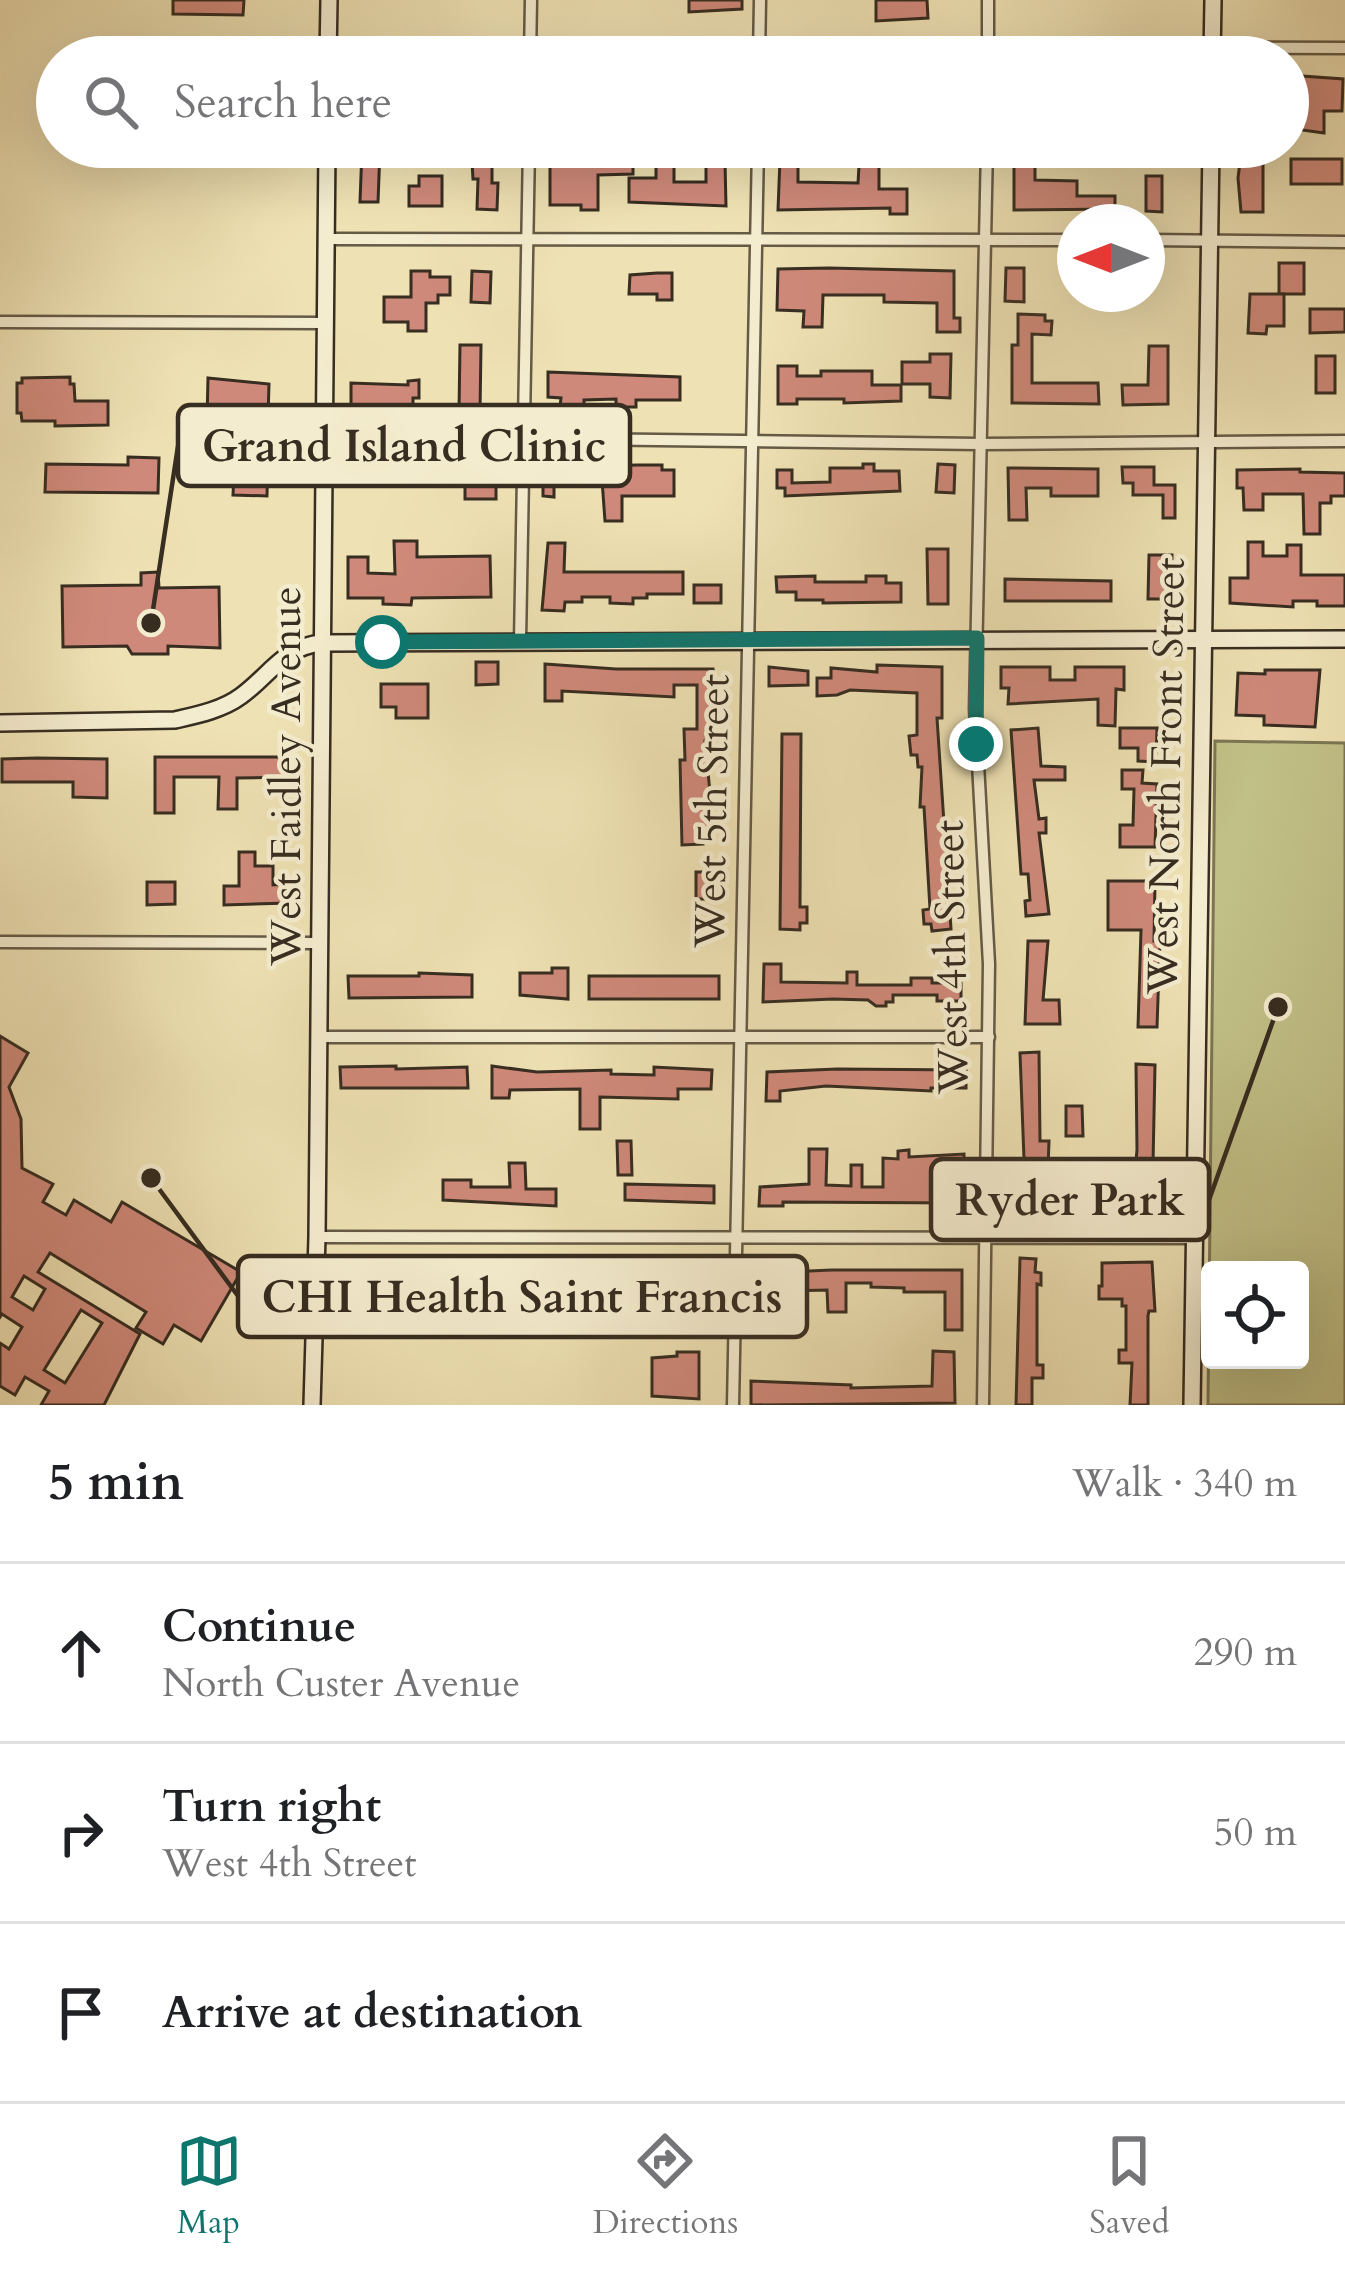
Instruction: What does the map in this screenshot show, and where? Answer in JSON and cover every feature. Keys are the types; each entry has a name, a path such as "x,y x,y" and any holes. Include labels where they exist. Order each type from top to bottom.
{"street":[{"path":"328,36 329,0"},
{"path":"530,36 531,0"},
{"path":"759,36 760,0"},
{"path":"988,0 988,36"},
{"path":"1212,36 1213,0"},
{"path":"1309,49 1345,48"},
{"name":"West Faidley Avenue","path":"312,1405 327,168"},
{"path":"520,641 529,168"},
{"name":"West 5th Street","path":"734,1405 758,168"},
{"name":"West 4th Street","path":"983,1405 989,1037 987,910 976,744 987,168"},
{"name":"West North Front Street","path":"1192,1405 1211,168"},
{"path":"326,239 1057,240"},
{"path":"1165,240 1345,242"},
{"path":"0,322 325,323"},
{"path":"324,436 980,444 1345,441"},
{"path":"0,723 175,720 203,714 238,698 292,649 322,643 1345,640"},
{"path":"0,943 320,943"},
{"path":"319,1037 989,1037"},
{"path":"317,1237 1195,1238"}],"shaded area":[{"path":"1215,741 1345,743 1345,1405 1208,1405 1208,1369 1309,1369 1309,1261 1210,1261"}],"building":[{"path":"173,0 244,0 243,15 173,14"},
{"path":"689,0 742,0 742,9 689,12"},
{"path":"876,0 927,0 928,18 876,21"},
{"path":"1309,77 1343,79 1342,111 1324,111 1324,133 1309,131"},
{"path":"1309,159 1342,159 1342,184 1291,184 1291,168 1309,168"},
{"path":"361,168 379,168 378,202 360,202"},
{"path":"472,168 492,168 492,183 498,183 497,210 477,209 478,179 473,179"},
{"path":"550,168 633,168 633,174 598,175 598,210 550,205"},
{"path":"656,168 674,168 674,182 706,182 706,168 725,168 726,206 629,202 629,178 656,178"},
{"path":"780,168 798,168 798,182 858,183 859,168 879,168 879,189 907,189 907,214 890,214 890,208 778,210"},
{"path":"1014,168 1035,168 1035,180 1077,181 1077,196 1115,196 1115,204 1057,204 1057,210 1014,210"},
{"path":"1239,168 1263,168 1263,212 1241,212"},
{"path":"419,176 442,176 442,206 409,206 409,186 419,186"},
{"path":"1146,176 1162,176 1162,204 1146,204"},
{"path":"1279,263 1304,263 1304,294 1279,294"},
{"path":"1006,268 1024,268 1024,302 1005,301"},
{"path":"778,269 954,271 954,318 960,318 960,332 937,332 937,303 884,302 884,295 823,295 822,327 803,327 804,311 777,310"},
{"path":"411,271 450,277 450,295 438,295 438,303 426,303 426,331 408,331 408,322 384,322 384,297 411,297"},
{"path":"472,271 491,272 490,303 471,302"},
{"path":"672,273 672,300 657,300 657,294 629,294 630,275"},
{"path":"1250,294 1284,294 1284,326 1267,326 1266,334 1248,333"},
{"path":"1310,309 1345,309 1345,332 1310,333"},
{"path":"1018,314 1045,315 1045,321 1052,321 1051,335 1032,334 1032,383 1098,383 1099,404 1012,403 1012,345 1018,345"},
{"path":"460,345 481,345 480,412 459,412"},
{"path":"1149,346 1168,346 1168,404 1123,405 1122,385 1148,385"},
{"path":"930,354 951,354 950,398 930,397 930,384 902,384 902,362 930,362"},
{"path":"1316,356 1335,356 1335,393 1316,393"},
{"path":"778,366 797,366 797,376 872,371 872,385 901,385 901,401 797,399 797,404 778,404"},
{"path":"548,372 680,377 680,400 636,400 636,407 616,407 616,399 584,400 584,408 560,407 561,398 548,397"},
{"path":"70,377 75,401 108,401 108,425 22,421 17,413 17,383 22,378"},
{"path":"208,378 269,384 268,417 249,417 248,422 207,420"},
{"path":"419,380 419,398 413,398 413,406 351,408 351,383 408,385 408,381"},
{"path":"249,456 268,456 267,496 233,495 234,474 248,475"},
{"path":"128,457 159,458 158,493 45,492 46,464 128,465"},
{"path":"543,464 562,464 562,485 554,485 554,497 543,496"},
{"path":"863,464 874,464 874,471 899,471 900,491 785,496 785,488 777,488 777,470 792,470 792,483 830,482 830,468 863,468"},
{"path":"938,464 955,465 954,493 936,492"},
{"path":"662,465 662,470 674,470 674,496 622,496 622,521 605,521 601,466"},
{"path":"1122,467 1154,467 1154,485 1175,485 1175,518 1163,518 1163,495 1133,495 1133,483 1123,483"},
{"path":"465,468 496,468 496,499 465,499"},
{"path":"1008,468 1098,469 1098,496 1051,496 1051,488 1026,488 1027,520 1009,520"},
{"path":"1237,470 1345,473 1345,496 1331,496 1331,503 1320,503 1320,534 1304,534 1303,494 1263,494 1263,510 1244,510"},
{"path":"394,541 417,541 417,557 490,556 491,597 412,598 411,605 383,604 383,598 348,598 348,557 368,557 368,573 395,574"},
{"path":"1248,542 1263,542 1263,556 1287,556 1287,545 1301,545 1301,575 1345,575 1345,606 1317,606 1317,601 1293,601 1293,607 1230,603 1230,578 1248,578"},
{"path":"548,543 565,543 564,572 683,572 683,594 647,594 647,598 633,598 633,604 610,603 610,597 582,597 582,602 565,602 564,611 542,610"},
{"path":"927,549 948,549 948,604 928,604"},
{"path":"1149,555 1172,555 1171,599 1148,599"},
{"path":"158,572 159,588 219,587 220,648 168,646 168,654 132,654 127,646 63,647 62,586 141,585 141,573"},
{"path":"815,576 815,582 866,582 866,576 886,576 886,583 901,583 901,602 823,603 796,600 796,592 777,592 776,577"},
{"path":"1005,579 1111,581 1111,601 1005,601"},
{"path":"694,585 721,585 721,603 694,603"},
{"path":"476,662 498,662 498,684 476,685"},
{"path":"545,664 713,669 717,725 711,725 712,741 705,741 711,803 710,834 703,834 703,844 682,845 680,760 685,760 684,729 697,729 697,685 674,685 674,697 562,691 562,701 545,701"},
{"path":"877,665 942,667 942,718 937,718 951,929 932,931 931,924 924,924 923,910 930,909 924,807 920,807 922,767 918,767 917,755 911,755 909,736 917,735 917,693 850,690 817,696 817,678 831,678 831,668 877,672"},
{"path":"769,667 808,671 808,685 769,686"},
{"path":"1001,667 1050,667 1050,680 1075,680 1075,667 1124,667 1124,690 1116,689 1115,726 1098,725 1098,699 1008,704 1009,688 1001,688"},
{"path":"1265,670 1320,670 1315,727 1264,725 1264,716 1236,715 1238,673 1265,674"},
{"path":"381,684 428,684 428,718 396,718 396,707 381,707"},
{"path":"1038,728 1041,766 1065,767 1065,780 1034,780 1039,819 1046,818 1046,833 1039,833 1049,914 1026,916 1028,874 1021,874 1011,730"},
{"path":"1120,728 1157,728 1156,762 1138,761 1138,748 1120,748"},
{"path":"782,734 801,734 800,907 807,907 807,923 800,923 800,930 780,929"},
{"path":"155,757 289,757 288,777 237,778 237,809 218,809 219,777 174,777 174,813 155,813"},
{"path":"2,759 107,759 107,798 73,797 73,782 2,782"},
{"path":"1122,770 1143,770 1142,783 1157,784 1155,847 1120,847 1120,825 1133,825 1134,789 1122,789"},
{"path":"239,852 255,852 255,866 273,866 273,885 287,884 288,903 224,905 224,886 239,886"},
{"path":"696,872 715,872 715,899 696,899"},
{"path":"1108,881 1155,881 1154,941 1160,941 1157,1027 1138,1027 1141,930 1108,930"},
{"path":"147,882 175,882 175,904 147,905"},
{"path":"1028,941 1048,941 1043,1000 1059,1000 1060,1024 1025,1024"},
{"path":"764,964 781,964 781,982 847,983 847,972 857,972 857,985 911,985 911,978 961,983 961,1001 937,1001 937,995 893,995 893,1002 886,1006 868,1000 763,1002"},
{"path":"552,968 568,968 568,999 520,995 520,973 552,973"},
{"path":"472,975 472,997 349,998 348,976"},
{"path":"589,976 719,976 719,999 589,999"},
{"path":"0,1036 28,1053 9,1087 21,1119 22,1168 53,1184 43,1202 66,1215 74,1200 111,1222 122,1202 241,1272 201,1341 174,1325 163,1344 136,1328 146,1312 50,1253 38,1272 140,1334 104,1405 41,1405 49,1391 25,1377 15,1395 0,1386 0,1343 9,1349 22,1327 0,1317","holes":["24,1276 45,1289 33,1310 12,1297","81,1310 102,1323 65,1383 44,1370"]},
{"path":"1039,1052 1040,1141 1049,1141 1047,1196 1052,1196 1052,1216 1017,1215 1019,1159 1024,1159 1020,1053"},
{"path":"1136,1064 1155,1065 1152,1214 1131,1214 1137,1150"},
{"path":"492,1066 654,1075 654,1067 712,1070 711,1089 678,1089 678,1099 600,1097 600,1129 580,1129 580,1089 510,1090 509,1098 492,1098"},
{"path":"340,1067 467,1067 468,1088 341,1088"},
{"path":"966,1070 966,1088 826,1086 780,1091 780,1101 766,1101 767,1072"},
{"path":"1066,1106 1082,1106 1083,1136 1066,1136"},
{"path":"617,1141 631,1141 632,1175 618,1175"},
{"path":"809,1149 827,1149 826,1185 851,1186 851,1165 862,1165 862,1187 883,1187 883,1158 898,1159 898,1151 909,1150 909,1157 964,1154 959,1203 783,1202 783,1206 759,1206 760,1187 809,1184"},
{"path":"509,1163 525,1163 526,1189 556,1189 556,1206 443,1200 443,1180 471,1180 471,1187 510,1187"},
{"path":"625,1184 714,1186 714,1203 625,1200"},
{"path":"1020,1258 1036,1259 1035,1272 1041,1273 1037,1365 1043,1365 1043,1378 1032,1378 1032,1405 1016,1405"},
{"path":"1152,1262 1155,1311 1148,1316 1148,1405 1130,1405 1132,1363 1119,1363 1119,1350 1126,1350 1126,1306 1122,1299 1099,1299 1102,1263"},
{"path":"962,1270 962,1330 945,1330 945,1292 904,1292 904,1288 846,1283 846,1312 828,1312 827,1290 764,1297 764,1273"},
{"path":"933,1351 954,1352 955,1403 751,1405 751,1381 851,1388 932,1386"},
{"path":"677,1352 699,1352 699,1399 652,1396 652,1358 677,1356"}],"place":[{"name":"Grand Island Clinic","path":"151,623"},
{"name":"Ryder Park","path":"1278,1007"},
{"name":"CHI Health Saint Francis","path":"151,1178"}],"route":[{"path":"382,642 977,638 976,744"}]}
